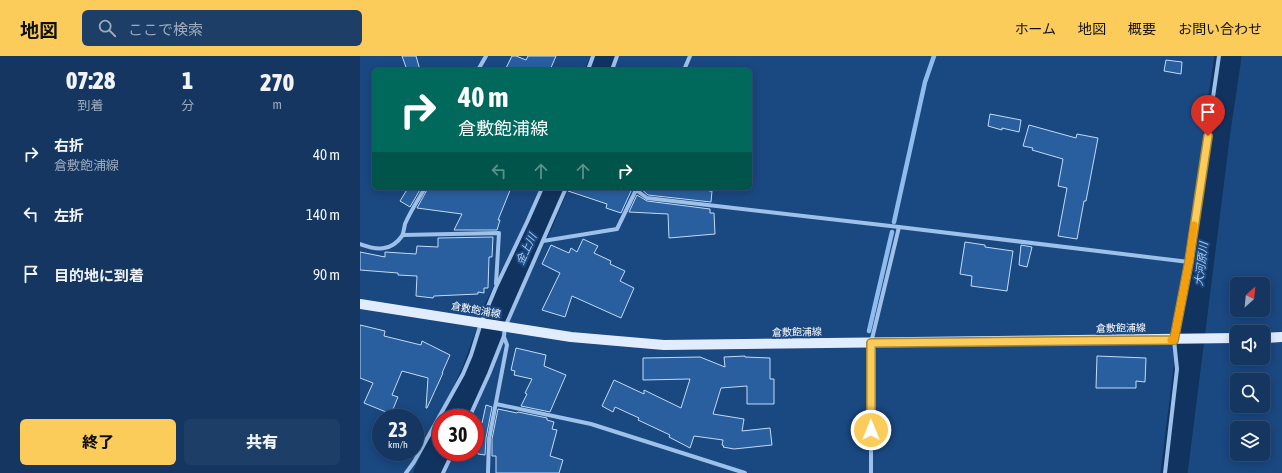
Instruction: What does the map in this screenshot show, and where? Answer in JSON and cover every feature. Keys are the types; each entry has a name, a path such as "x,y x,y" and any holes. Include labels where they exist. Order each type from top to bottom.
{"main road":[{"name":"倉敷飽浦線","path":"360,304 481,323 504,332 664,345 1178,340 1230,338"},
{"path":"1270,338 1282,337"}],"street":[{"path":"479,68 486,56"},
{"path":"589,68 593,56"},
{"path":"613,68 617,56"},
{"path":"685,68 690,56"},
{"path":"1165,473 1177,369 1178,340 1219,56"},
{"path":"360,244 377,249 390,247 403,235 405,224 424,190"},
{"path":"406,473 414,462 463,374 471,355 481,323 496,287 541,190"},
{"path":"473,409 489,374 504,332 565,190"},
{"path":"543,241 617,229 636,190"},
{"path":"637,190 647,198 1189,262"},
{"path":"871,473 871,343 899,227"},
{"path":"403,235 499,233 496,287"},
{"path":"488,473 489,439 507,345 504,332"},
{"path":"496,404 591,424 745,473"},
{"path":"443,473 449,461"}],"building":[{"path":"402,56 416,56 419,68 406,68"},
{"path":"512,56 526,60 528,56 556,56 551,68 506,68"},
{"path":"1166,60 1182,62 1181,74 1164,71"},
{"path":"990,114 1021,120 1019,132 1002,128 1002,130 988,126"},
{"path":"1029,125 1076,138 1077,134 1098,138 1077,239 1058,236 1067,188 1058,186 1063,159 1023,146"},
{"path":"407,190 420,190 410,207 400,201"},
{"path":"427,190 510,190 498,220 500,220 497,230 454,230 462,214 417,208"},
{"path":"632,190 621,213 606,208 607,204 568,191"},
{"path":"642,190 712,191 711,202 648,195"},
{"path":"637,195 647,201 710,209 710,213 714,213 715,234 669,238 668,214 629,212"},
{"path":"493,237 492,257 489,257 488,288 484,288 484,293 478,292 478,294 434,296 433,298 416,296 417,276 360,270 360,252 385,257 385,252 416,254 417,246 438,247 438,238"},
{"path":"583,239 598,246 594,253 611,261 610,264 625,271 620,281 634,288 621,318 572,296 565,317 542,310 560,273 542,264 551,245 569,253 571,248 577,252"},
{"path":"965,242 985,245 985,247 1013,251 1007,291 971,286 972,276 960,274"},
{"path":"1021,245 1032,247 1027,267 1019,265"},
{"path":"360,325 385,331 384,336 421,345 422,341 450,355 427,408 428,378 402,371 392,395 398,397 393,409 379,409 364,403 373,383 360,378"},
{"path":"516,348 546,355 544,366 566,375 550,412 521,406 527,394 525,393 532,379 514,375 515,371 511,370"},
{"path":"745,356 770,358 770,379 774,379 774,404 747,404 747,386 721,388 713,414 744,419 742,431 770,428 772,445 734,449 723,447 723,440 694,436 690,448 669,437 670,435 638,420 639,418 615,407 613,412 602,406 614,380 644,394 644,390 681,408 690,379 643,380 643,358 700,357 725,367 724,357"},
{"path":"1097,356 1146,358 1145,382 1136,381 1136,388 1096,388"},
{"path":"486,405 492,407 486,438 485,455 484,455 484,414"},
{"path":"498,409 547,418 547,420 554,422 552,429 557,430 550,456 563,460 559,473 496,473 496,456 492,456 492,439"}],"waterway":[{"name":"金上川","path":"600,68 605,56"},
{"path":"894,222 925,82 934,56"},
{"name":"大河原川","path":"1174,473 1216,138 1228,56"},
{"name":"金上川","path":"497,310 539,224 553,190"},
{"path":"869,331 892,232"},
{"name":"金上川","path":"458,409 475,372 488,337"},
{"name":"金上川","path":"427,473 433,461"}],"slow traffic":[{"path":"1171,340 1174,340 1189,262 1194,225"}],"route":[{"path":"871,430 871,343 1174,340 1189,262 1208,136"}]}
